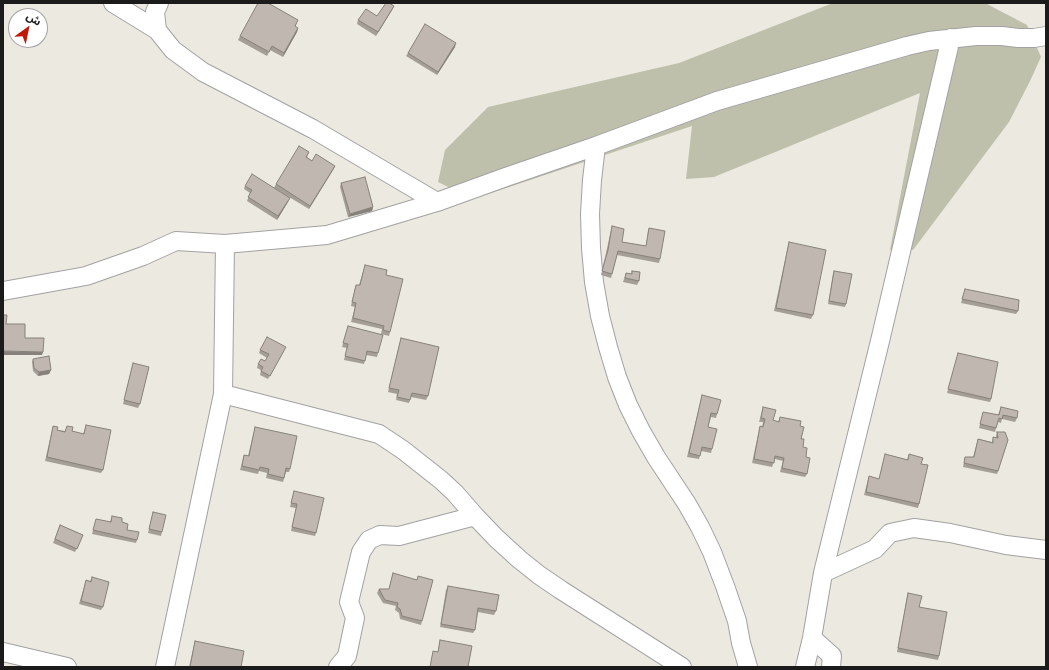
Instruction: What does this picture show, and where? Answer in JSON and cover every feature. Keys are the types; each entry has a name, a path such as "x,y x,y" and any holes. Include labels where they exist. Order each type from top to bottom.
{"street":[{"path":"113,3 158,30 174,50 203,72 314,129 437,202"},
{"path":"158,30 155,12 159,3"},
{"path":"3,291 86,276 143,256 176,242 225,244 327,235 437,202 596,146 717,101 886,51 951,38 1002,36 1034,38 1046,36"},
{"path":"805,667 812,638 823,573 880,341 951,38"},
{"path":"596,146 591,187 591,248 595,289 608,347 623,391 641,431 687,504 712,552 737,621 741,643 748,667"},
{"path":"165,667 223,394 225,244"},
{"path":"223,394 380,434 441,480 455,493 496,538 539,575 682,667"},
{"path":"338,667 347,656 355,618 349,602 361,552 369,540 380,535 399,536 475,516"},
{"path":"823,573 875,549 890,533 914,528 950,533 1006,546 1046,550"},
{"path":"812,638 832,656 832,667"},
{"path":"3,652 66,667"}],"shaded area":[{"path":"833,3 985,3 1027,25 1041,57 1009,122 913,250 890,250 920,93 714,177 686,179 692,126 473,199 438,182 445,150 488,107 679,63"}],"building":[{"path":"258,3 268,3 298,20 295,26 298,28 284,53 272,46 269,52 240,36"},
{"path":"386,3 394,6 378,32 358,20 366,9 377,16"},
{"path":"425,24 456,43 438,72 408,53"},
{"path":"299,146 309,152 306,157 312,161 316,154 335,166 310,206 276,184"},
{"path":"252,174 290,198 278,216 248,197 252,190 245,186"},
{"path":"365,177 373,207 350,214 341,183"},
{"path":"612,226 624,229 622,242 646,246 649,228 665,231 660,259 618,251 612,274 602,271 608,250"},
{"path":"789,242 826,250 813,315 776,308"},
{"path":"365,265 387,270 386,275 403,279 390,332 383,330 384,326 353,318 356,303 352,302 356,285 360,285"},
{"path":"632,271 640,272 639,281 625,278 626,273 632,274"},
{"path":"834,271 852,274 846,304 829,301"},
{"path":"965,289 1019,300 1018,311 962,299"},
{"path":"3,315 7,315 6,324 25,324 25,338 44,338 43,352 3,351"},
{"path":"348,326 383,335 378,353 367,351 365,361 345,356 348,344 343,343"},
{"path":"267,337 286,347 270,376 261,371 263,367 258,364 261,359 265,361 269,354 260,350"},
{"path":"401,338 439,347 428,396 412,393 410,400 397,397 399,390 389,388"},
{"path":"958,353 998,362 991,399 948,389"},
{"path":"49,356 51,370 39,372 34,368 33,359"},
{"path":"133,363 149,367 140,404 124,400"},
{"path":"702,395 721,400 717,414 711,413 708,427 717,429 712,449 702,447 700,456 689,453"},
{"path":"763,407 776,410 773,420 779,422 780,417 801,421 800,426 804,427 801,439 804,439 803,447 807,448 806,457 810,458 807,474 782,468 784,458 775,456 774,463 754,459 760,426 763,427 765,419 761,418"},
{"path":"1001,407 1018,411 1017,418 1003,415 1002,419 999,418 996,428 980,424 983,412 999,415"},
{"path":"86,425 111,430 103,470 47,457 53,426 58,427 57,430 65,432 67,426 73,427 72,431 84,434"},
{"path":"255,427 297,436 290,469 286,468 284,478 268,474 269,469 260,467 259,470 242,466 244,455 249,456"},
{"path":"997,432 1005,432 1008,440 998,471 964,463 965,457 974,457 978,439 993,443 993,437 998,438"},
{"path":"885,454 908,460 909,454 923,458 921,464 928,465 919,504 866,492 869,476 879,479"},
{"path":"294,491 324,498 316,533 292,527 297,504 291,503"},
{"path":"153,512 166,515 162,532 149,529"},
{"path":"112,516 122,518 122,522 128,524 127,530 139,532 137,540 93,530 96,519 111,522"},
{"path":"60,525 83,535 77,549 55,539"},
{"path":"393,573 417,580 418,576 433,580 422,621 402,616 400,609 397,607 398,603 385,600 379,589 389,589"},
{"path":"92,577 109,582 103,607 81,601 86,580 91,582"},
{"path":"448,586 499,595 496,611 478,608 475,630 441,624"},
{"path":"908,593 922,596 919,607 947,612 939,656 898,648"},
{"path":"440,640 472,646 468,667 430,667 433,651 438,652"},
{"path":"195,641 244,651 241,667 190,667"}]}
